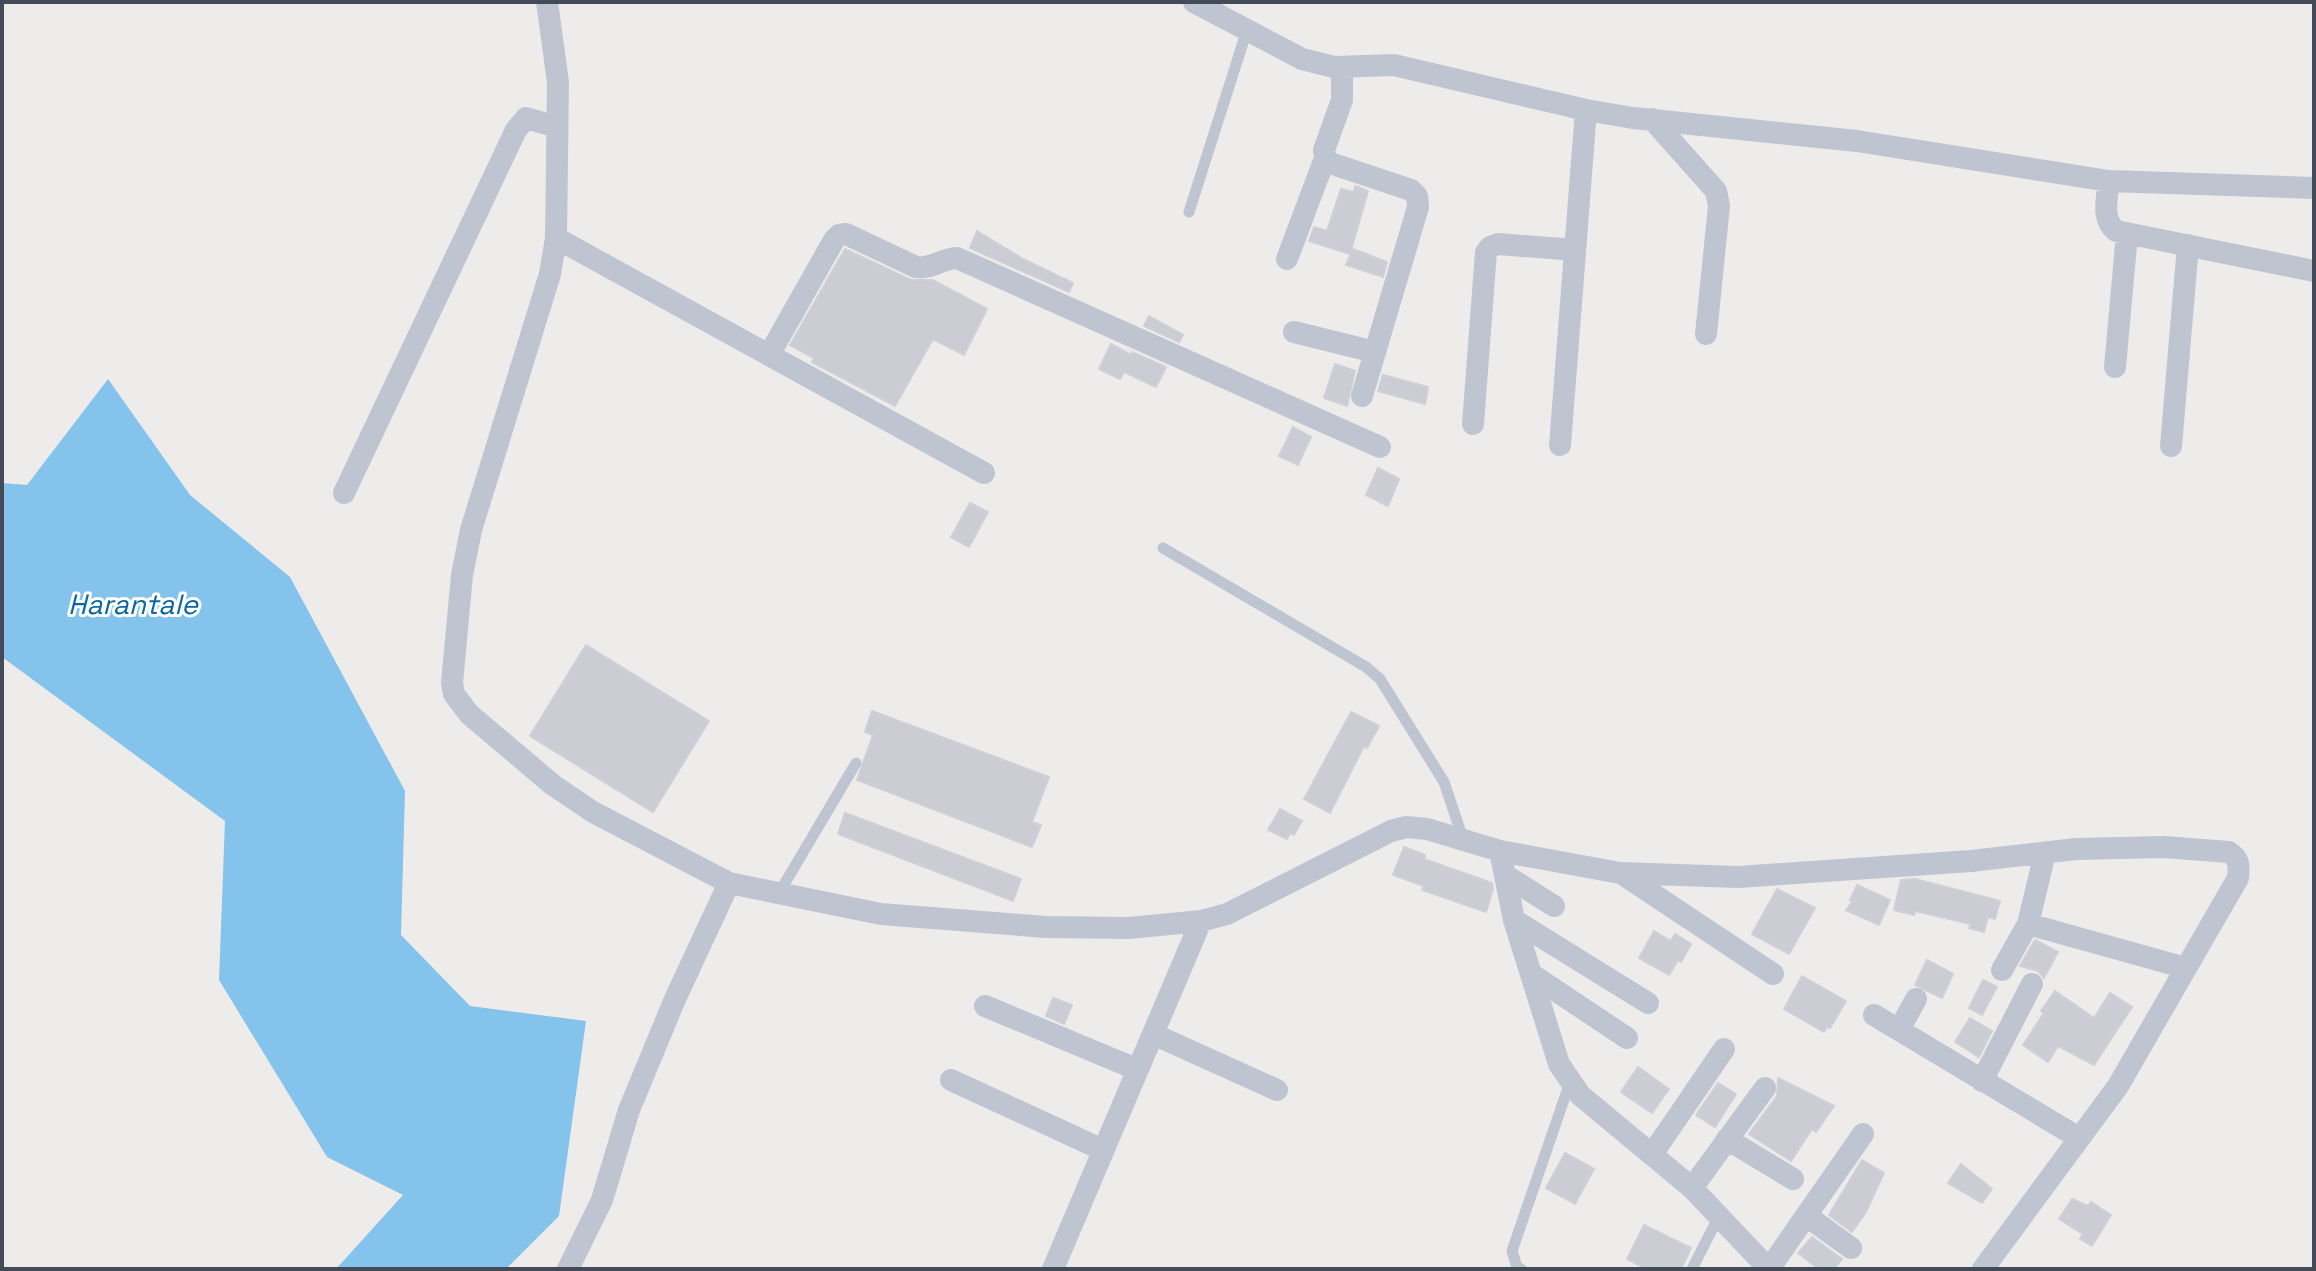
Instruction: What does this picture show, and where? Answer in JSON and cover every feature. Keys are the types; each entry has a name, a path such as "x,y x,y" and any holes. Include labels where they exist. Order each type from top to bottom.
{"street":[{"path":"547,2 558,82 556,238 550,274 471,530 462,575 452,683 454,694 469,714 553,785 580,803 729,883 881,914 1046,927 1129,928 1201,921 1227,914 1391,831 1406,827 1427,829 1500,851 1620,873 1738,877 2045,853 2164,847 2229,852 2236,857 2238,878 2118,1086 1983,1269"},
{"path":"1194,2 1319,65 1394,65 1586,110 1857,141 2109,181 2314,188"},
{"path":"1287,259 1325,158 1324,150 1342,100 1342,67"},
{"path":"1560,445 1586,110"},
{"path":"344,493 516,130 526,118 557,127"},
{"path":"1652,119 1716,191 1719,206 1706,334"},
{"path":"1325,158 1330,163 1411,190 1417,196 1418,207 1362,396"},
{"path":"2109,181 2105,214 2108,224 2116,231 2314,271"},
{"path":"769,355 834,240 846,234 916,267 924,268 947,258 957,258 1380,447"},
{"path":"2115,367 2127,234"},
{"path":"556,238 984,473"},
{"path":"1473,424 1486,252 1498,244 1575,250"},
{"path":"2171,446 2188,245"},
{"path":"1294,332 1375,352"},
{"path":"1500,851 1514,920 1559,1064 1580,1095 1692,1188 1769,1269 1863,1134"},
{"path":"2002,970 2028,924 2045,853"},
{"path":"1620,873 1773,974"},
{"path":"1505,875 1554,906"},
{"path":"568,1269 602,1200 629,1110 675,999 729,883"},
{"path":"1514,920 1648,1003"},
{"path":"1053,1269 1201,921"},
{"path":"2028,924 2186,968"},
{"path":"1531,974 1627,1038"},
{"path":"1982,1081 2032,984"},
{"path":"1899,1030 1916,999"},
{"path":"985,1006 1136,1069"},
{"path":"1874,1015 2079,1138"},
{"path":"1153,1034 1277,1090"},
{"path":"1653,1153 1724,1049"},
{"path":"951,1080 1103,1150"},
{"path":"1692,1188 1765,1088"},
{"path":"1727,1139 1793,1179"},
{"path":"1807,1216 1851,1248"}],"lane":[{"path":"1189,212 1247,30"},
{"path":"1163,548 1366,667 1380,679 1444,782 1463,839"},
{"path":"779,893 856,763"},
{"path":"1521,1269 1517,1267 1512,1251 1570,1081"},
{"path":"1692,1269 1719,1216"}],"water":[{"name":"Harantale","path":"108,379 190,495 290,577 405,791 401,935 470,1006 586,1021 559,1216 506,1269 336,1269 403,1195 327,1157 219,980 225,821 2,657 2,483 27,485"}],"building":[{"path":"1355,186 1368,191 1350,254 1309,241 1314,227 1327,231 1341,189 1354,192"},
{"path":"977,231 1023,259 1073,283 1069,292 970,248"},
{"path":"845,249 911,280 933,280 987,309 964,355 933,339 895,406 812,362 814,358 790,345"},
{"path":"1353,249 1387,262 1383,277 1346,265"},
{"path":"1149,316 1183,335 1179,342 1144,326"},
{"path":"1111,344 1131,355 1132,352 1166,367 1156,387 1124,372 1120,379 1099,369"},
{"path":"1335,364 1355,371 1347,406 1324,398"},
{"path":"1383,375 1428,387 1425,404 1378,391"},
{"path":"1293,427 1311,437 1298,465 1279,456"},
{"path":"1378,468 1399,479 1388,506 1366,495"},
{"path":"970,503 988,512 969,547 951,537"},
{"path":"586,645 709,721 653,812 530,736"},
{"path":"872,711 1049,777 1032,822 1041,825 1032,847 857,780 873,735 865,732"},
{"path":"1351,712 1379,726 1367,748 1364,746 1330,813 1304,799"},
{"path":"1280,809 1302,821 1294,835 1290,833 1287,839 1268,830"},
{"path":"845,813 1021,879 1013,901 838,834"},
{"path":"1404,847 1425,855 1424,859 1492,883 1486,912 1422,890 1424,886 1393,875"},
{"path":"1915,879 2000,901 1995,919 1988,917 1984,932 1969,928 1971,924 1915,911 1914,915 1894,910 1901,880"},
{"path":"1857,885 1890,900 1879,925 1846,910 1853,901 1850,900"},
{"path":"1777,889 1815,908 1789,954 1752,934"},
{"path":"1654,931 1671,941 1675,934 1691,944 1669,975 1639,958"},
{"path":"2035,940 2058,952 2044,978 2038,971 2020,966"},
{"path":"1927,960 1953,974 1942,998 1915,985"},
{"path":"1802,976 1846,1001 1830,1028 1827,1027 1824,1032 1784,1009"},
{"path":"1983,980 1997,987 1982,1015 1969,1008"},
{"path":"2055,991 2094,1018 2110,993 2132,1007 2094,1065 2058,1046 2048,1062 2023,1045"},
{"path":"1053,998 1072,1005 1064,1024 1046,1016"},
{"path":"1970,1018 1992,1031 1979,1057 1955,1042"},
{"path":"1638,1067 1669,1089 1652,1113 1621,1092"},
{"path":"1778,1078 1834,1106 1816,1132 1812,1129 1791,1161 1749,1134 1777,1096"},
{"path":"1718,1083 1736,1094 1715,1127 1696,1115"},
{"path":"1565,1153 1594,1169 1575,1204 1546,1188"},
{"path":"1862,1160 1884,1173 1866,1212 1852,1232 1829,1215"},
{"path":"1961,1164 1992,1189 1982,1203 1948,1183"},
{"path":"2072,1199 2088,1206 2091,1202 2111,1215 2092,1246 2080,1239 2083,1234 2059,1219"},
{"path":"1644,1225 1691,1248 1681,1269 1647,1269 1627,1259"},
{"path":"1812,1237 1842,1259 1834,1269 1819,1269 1798,1253"}]}
